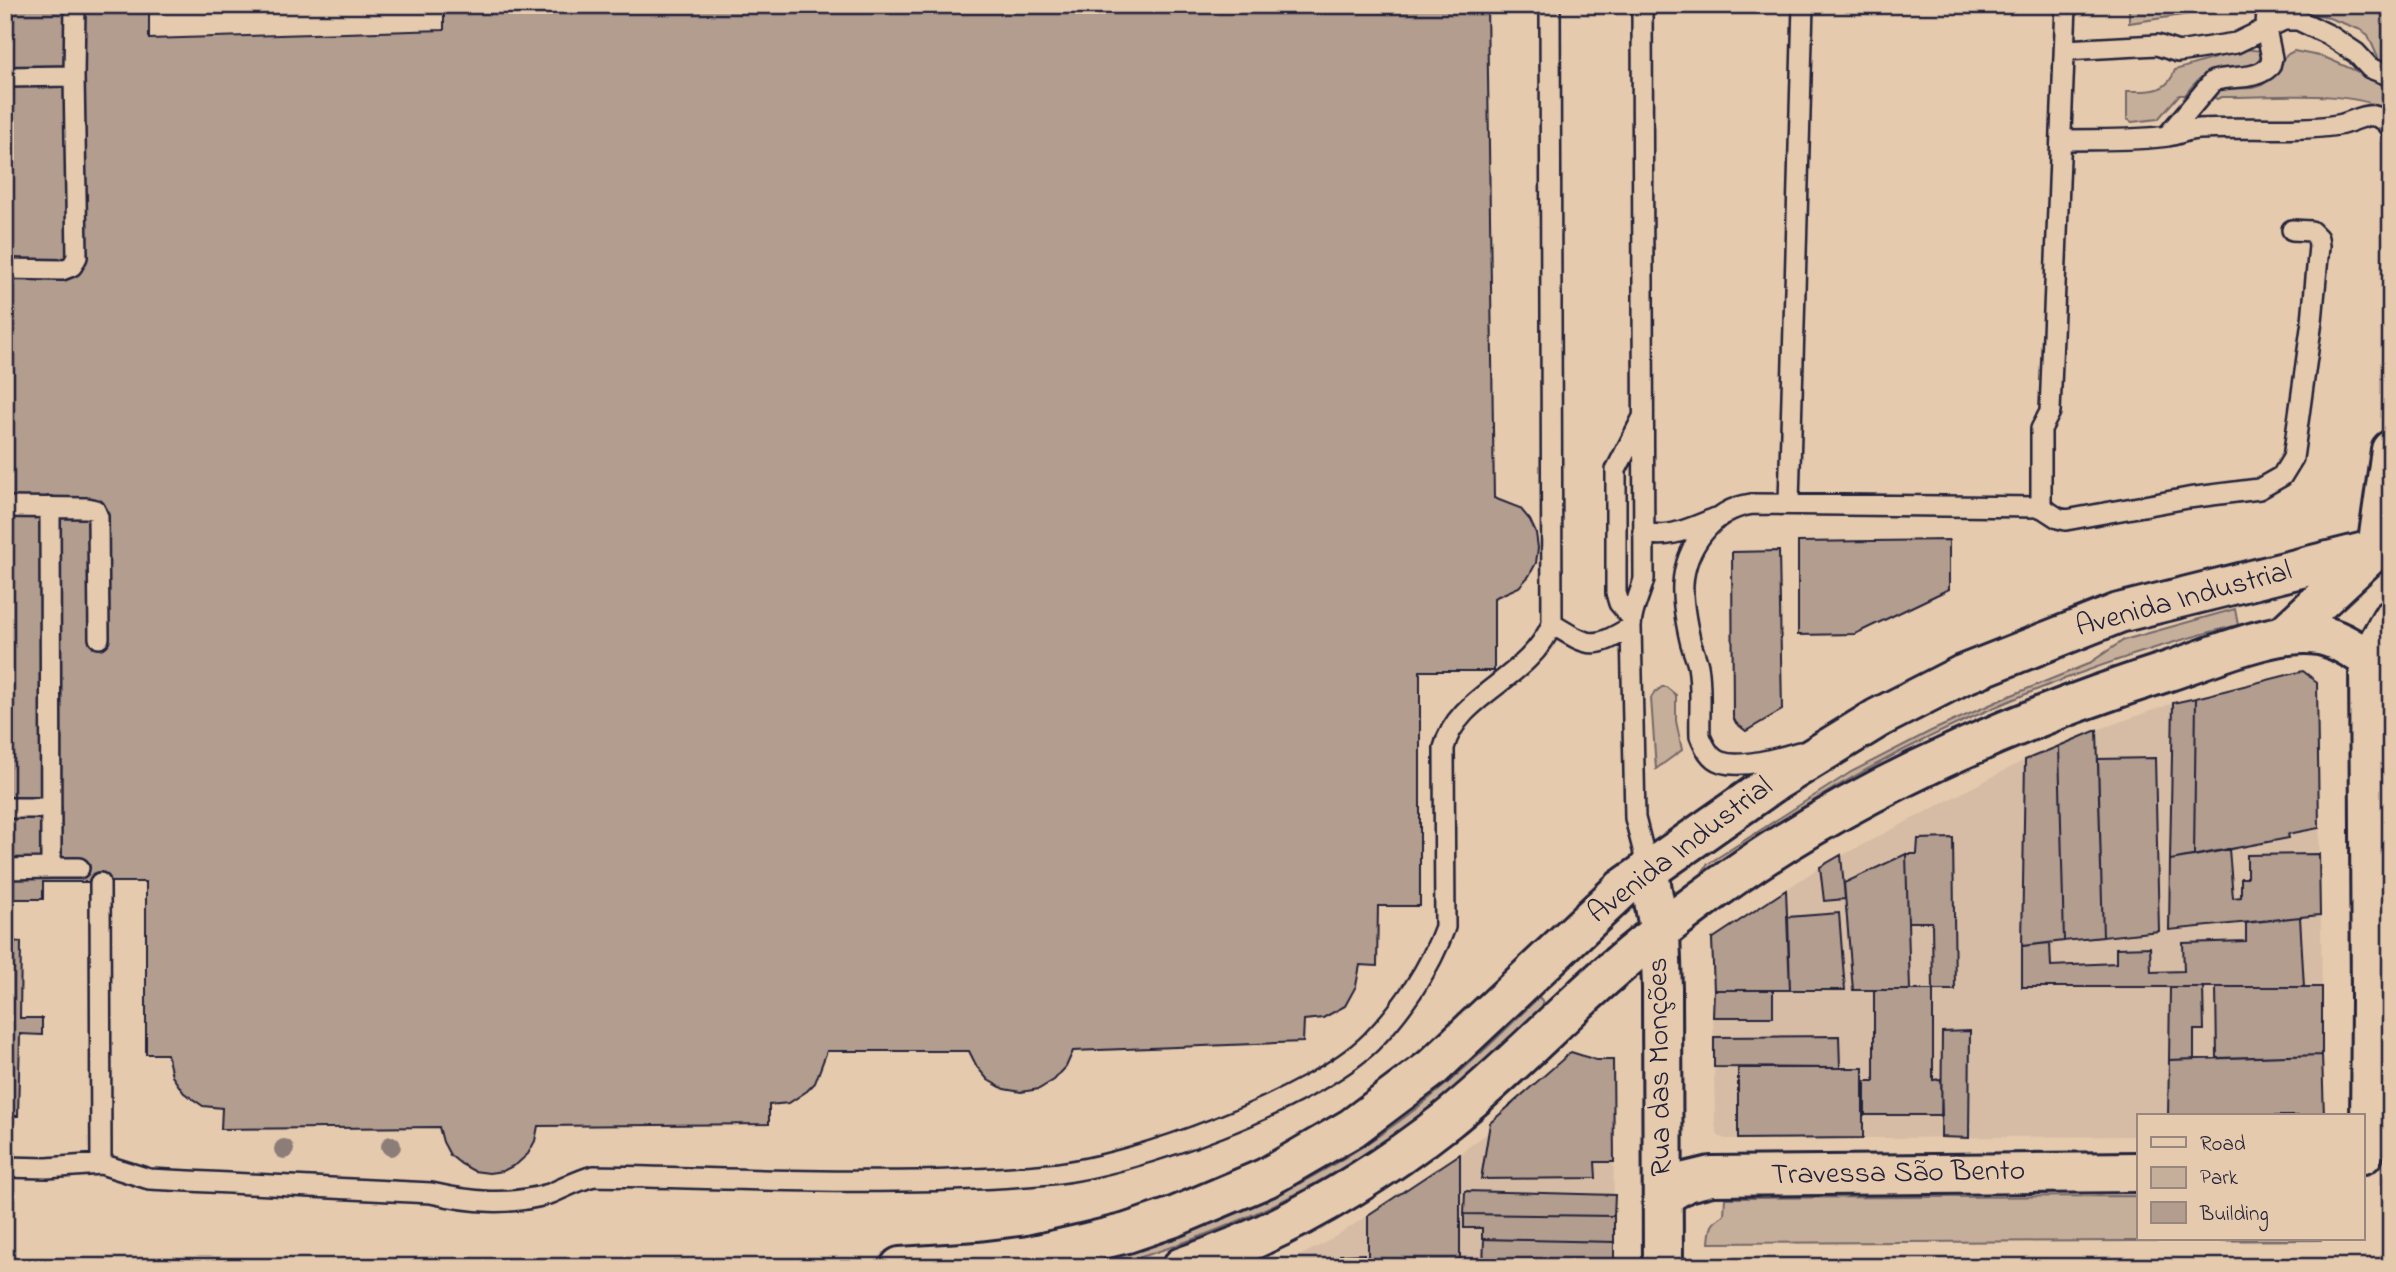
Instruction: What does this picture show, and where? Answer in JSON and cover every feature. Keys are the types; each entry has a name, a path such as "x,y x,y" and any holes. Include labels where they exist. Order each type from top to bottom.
{"main road":[{"path":"2285,634 2384,554 2391,450"},
{"name":"Avenida Industrial","path":"900,1267 1028,1256 1078,1245 1174,1217 1266,1178 1352,1128 1432,1068 1600,907 1648,869 1834,743 1962,676 2119,612 2384,554"},
{"path":"2364,1152 2370,1139 2381,1009 2369,659 2391,620"},
{"name":"Avenida Industrial","path":"1182,1267 1236,1247 1281,1226 1367,1177 1409,1149 1486,1087 1601,980 1698,902 1805,832 1864,798 1987,737 2096,695 2285,634 2320,635 2336,640 2369,659"},
{"name":"Rua das Monções","path":"1648,869 1660,933 1663,1267"},
{"name":"Travessa São Bento","path":"1663,1195 1686,1182 1711,1176 2137,1172"}],"lane":[{"path":"5,269 62,270 72,266 77,257 75,5"},
{"path":"5,1167 47,1168 101,1164 149,1179 431,1193 470,1202 492,1203 549,1193 577,1180 594,1176 963,1180 1051,1174 1108,1163 1207,1131 1308,1085 1340,1066 1369,1043 1400,1009 1436,952 1446,927 1444,748 1447,736 1462,713 1524,665 1545,641 1552,624 1550,5"},
{"path":"1642,5 1644,579 1631,622 1635,806 1648,869"},
{"path":"1789,503 1803,5"},
{"path":"2041,508 2041,429 2050,412 2066,5"},
{"path":"2167,136 2213,81 2254,76 2270,66 2272,58 2266,29 2267,5"},
{"path":"2065,50 2157,45 2178,52 2236,43 2284,20 2298,20 2357,53 2370,68 2391,76"},
{"path":"5,77 74,76"},
{"path":"2061,140 2167,136 2197,129 2326,127 2344,124 2366,115 2379,118 2391,128"},
{"path":"1643,530 1654,535 1681,531 1717,518 1739,506 1789,503 2041,508 2066,520 2188,498 2259,489 2282,476 2289,468 2295,446 2312,321 2318,238 2311,231 2292,230"},
{"path":"1631,622 1616,593 1616,470 1644,415"},
{"path":"5,507 95,510 98,517 99,638"},
{"path":"50,507 51,868"},
{"path":"1717,518 1692,548 1683,570 1690,642 1698,667 1700,725 1704,745 1721,763 1743,763 1770,760 1834,743"},
{"path":"1552,624 1579,640 1597,644 1605,642 1631,622"},
{"path":"5,808 51,808"},
{"path":"5,869 79,868"},
{"path":"100,883 101,1164"}],"shaded area":[{"path":"2303,671 2317,682 2324,1114 2137,1114 2137,1136 1726,1139 1718,1136 1715,1124 1712,939 1820,867 2025,760 2097,730 2173,703"},
{"path":"1596,1060 1613,1060 1614,1267 1277,1267 1325,1243 1419,1183"}],"green space":[{"path":"2129,5 2249,5 2129,23"},
{"path":"2279,5 2379,5 2391,13 2391,66 2379,60 2368,35 2361,30 2324,16 2288,11"},
{"path":"2245,49 2263,53 2256,65 2224,68 2208,73 2185,95 2179,95 2158,119 2132,122 2127,119 2127,91 2156,90 2172,78 2175,70"},
{"path":"2294,51 2324,57 2391,86 2391,113 2375,105 2333,97 2217,99 2212,96 2222,89 2260,86 2270,78 2284,58"},
{"path":"2235,609 2238,625 2122,658 2006,702 1949,728 1840,785 1789,816 1710,871 1703,871 1708,864 1851,772 1931,731 2088,664 2124,640"},
{"path":"1662,687 1676,695 1676,721 1682,750 1656,769 1651,698"},
{"path":"1539,997 1545,1004 1451,1091 1390,1137 1331,1174 1270,1207 1174,1246 1111,1265 1065,1267 1152,1244 1203,1227 1287,1190 1341,1160 1393,1126 1433,1095"},
{"path":"2137,1196 2137,1240 2322,1240 1709,1243 1712,1226 1724,1215 1725,1198"}],"building":[{"path":"5,5 137,5 137,13 149,13 149,39 444,30 444,8 540,8 540,5 1487,5 1494,498 1520,508 1536,533 1538,548 1536,563 1529,576 1519,587 1494,598 1494,671 1420,671 1420,906 1378,906 1377,966 1360,965 1356,986 1345,1006 1323,1018 1304,1020 1303,1042 1073,1051 1066,1067 1054,1080 1039,1089 1021,1092 1004,1089 988,1080 969,1051 827,1051 815,1083 807,1091 789,1103 769,1105 769,1124 538,1126 535,1141 528,1154 503,1171 489,1173 474,1171 450,1155 439,1127 221,1129 222,1108 203,1106 184,1093 172,1076 167,1054 146,1054 146,882 43,882 43,899 5,899"},
{"path":"1949,540 1949,589 1855,634 1798,635 1798,542"},
{"path":"1779,551 1782,710 1746,731 1733,717 1732,552"},
{"path":"2303,671 2317,682 2319,828 2288,834 2289,838 2194,856 2196,698"},
{"path":"2196,698 2194,856 2170,860 2173,703"},
{"path":"2097,730 2103,937 2064,941 2059,746"},
{"path":"2059,746 2064,941 2022,946 2025,760"},
{"path":"2155,758 2159,931 2103,937 2098,759"},
{"path":"1953,838 1955,990 1933,990 1932,922 1908,922 1906,854 1917,854 1918,839"},
{"path":"2229,849 2233,898 2241,897 2241,878 2247,878 2247,855 2319,854 2320,915 2169,930 2170,860"},
{"path":"1906,854 1910,990 1853,990 1844,883"},
{"path":"1841,855 1845,899 1824,901 1820,867"},
{"path":"1786,890 1790,990 1714,990 1712,939"},
{"path":"1839,913 1845,990 1790,990 1788,917"},
{"path":"2300,917 2304,987 2022,987 2022,946 2050,943 2051,966 2116,963 2116,948 2150,947 2151,972 2184,971 2183,943 2246,941 2246,923"},
{"path":"5,941 21,942 20,1018 42,1018 42,1035 20,1034 18,1116 5,1116"},
{"path":"2170,987 2203,987 2204,1030 2194,1030 2194,1059 2169,1060"},
{"path":"2216,987 2322,987 2322,1055 2217,1058"},
{"path":"1714,990 1773,990 1773,1017 1713,1017"},
{"path":"1874,990 1933,990 1933,1080 1941,1079 1942,1115 1865,1115 1865,1081 1874,1081"},
{"path":"1970,1031 1969,1138 1941,1137 1942,1032"},
{"path":"1839,1036 1840,1068 1714,1067 1714,1037"},
{"path":"1571,1052 1596,1060 1613,1060 1614,1162 1595,1162 1596,1178 1481,1179 1490,1123"},
{"path":"2322,1055 2324,1114 2168,1114 2169,1060"},
{"path":"1738,1068 1863,1068 1863,1138 1738,1139"},
{"path":"1460,1154 1460,1267 1368,1267 1368,1215"},
{"path":"1465,1191 1615,1195 1614,1216 1464,1214"},
{"path":"1464,1214 1614,1216 1614,1242 1482,1239 1482,1228 1464,1228"},
{"path":"1484,1239 1614,1242 1614,1267 1483,1267"},
{"path":"1364,1254 1364,1267 1341,1267 1340,1255"}]}
